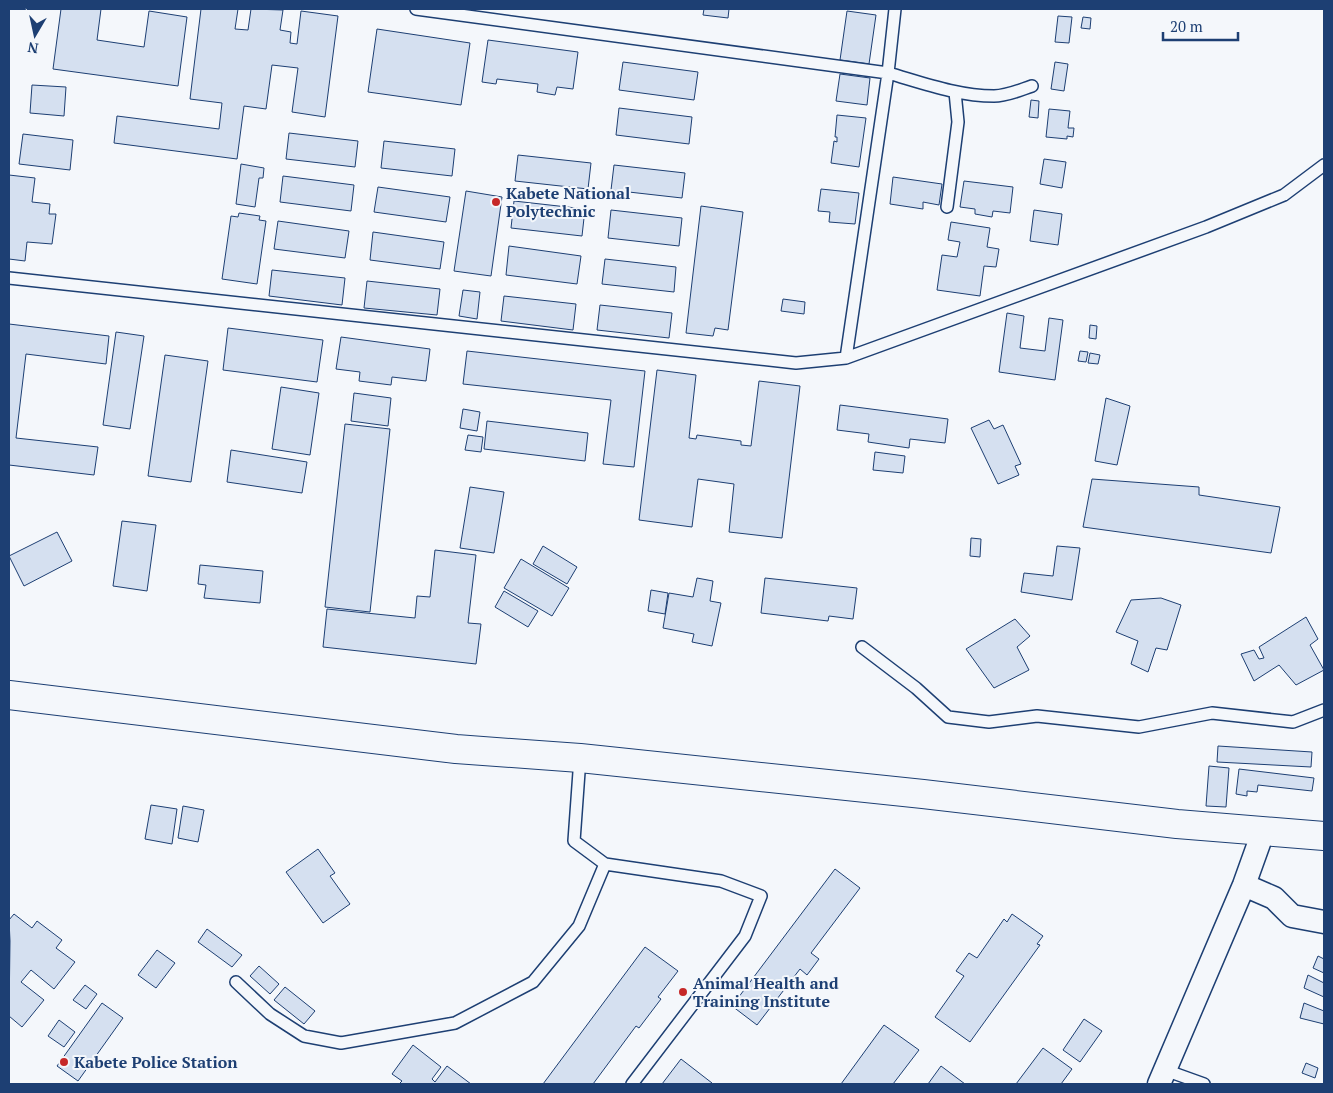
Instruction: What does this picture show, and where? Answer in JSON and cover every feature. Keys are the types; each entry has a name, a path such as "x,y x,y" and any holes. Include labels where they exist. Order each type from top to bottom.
{"street":[{"path":"9,695 456,749 580,758 913,792 1177,824 1324,836"},
{"path":"1162,1077 1244,884 1263,832"},
{"path":"1244,884 1274,898 1292,916 1324,922"}],"lane":[{"path":"416,9 454,11 888,73 956,92 995,96 1032,86"},
{"path":"846,358 888,73 895,9"},
{"path":"947,207 958,122 956,92"},
{"path":"9,278 796,363 846,358 1206,227 1284,195 1324,164"},
{"path":"862,646 916,688 948,717 989,722 1037,716 1139,727 1212,713 1293,722 1324,710"},
{"path":"580,758 574,841 605,864 721,881 761,896 745,936 632,1084"},
{"path":"236,982 270,1014 304,1036 341,1043 455,1023 533,982 579,926 605,864"},
{"path":"1162,1077 1204,1084"}],"building":[{"path":"61,9 101,9 97,40 144,47 149,11 187,17 178,86 53,69"},
{"path":"201,9 238,9 235,29 248,30 251,9 283,10 280,30 291,32 290,43 297,44 301,11 338,16 325,117 292,112 298,68 272,65 266,109 244,106 237,159 114,143 117,116 219,129 222,103 190,99"},
{"path":"704,9 729,9 728,18 703,15"},
{"path":"847,11 876,15 869,64 840,60"},
{"path":"1058,16 1072,17 1069,43 1055,42"},
{"path":"1083,17 1091,18 1090,29 1081,28"},
{"path":"377,29 470,43 461,105 368,92"},
{"path":"488,40 578,52 573,89 557,87 555,95 537,92 538,84 497,79 496,84 482,82"},
{"path":"623,62 698,72 694,100 619,90"},
{"path":"1055,62 1068,64 1064,91 1051,89"},
{"path":"840,74 870,78 867,105 836,101"},
{"path":"32,85 66,87 64,116 30,113"},
{"path":"1031,100 1039,101 1038,118 1029,117"},
{"path":"619,108 692,117 689,144 616,135"},
{"path":"1049,109 1070,111 1068,128 1074,128 1073,137 1067,136 1067,139 1046,137"},
{"path":"837,115 866,118 859,167 831,163 834,141 837,142 837,137 835,137"},
{"path":"289,133 358,141 355,167 286,159"},
{"path":"23,134 73,140 70,170 19,164"},
{"path":"384,141 455,149 452,176 381,168"},
{"path":"518,155 591,163 588,189 515,181"},
{"path":"1044,159 1066,162 1062,188 1040,184"},
{"path":"241,164 264,168 263,178 259,178 255,207 236,204"},
{"path":"614,165 685,173 682,198 611,190"},
{"path":"9,175 35,178 32,202 50,204 49,214 56,214 52,244 27,242 25,261 9,259"},
{"path":"283,176 354,185 351,211 280,202"},
{"path":"893,177 942,184 939,205 923,202 923,209 890,204"},
{"path":"964,181 1013,187 1010,213 993,211 992,217 975,214 975,209 960,207"},
{"path":"378,187 450,197 446,222 374,212"},
{"path":"821,189 859,193 855,224 829,222 830,212 818,211"},
{"path":"466,191 502,197 491,276 454,271"},
{"path":"514,201 585,209 582,236 511,228"},
{"path":"701,206 743,212 728,330 715,328 713,336 686,333"},
{"path":"611,210 682,218 679,246 608,238"},
{"path":"1034,210 1062,214 1058,245 1030,241"},
{"path":"239,213 260,216 259,220 266,221 257,284 222,279 231,216 238,217"},
{"path":"278,221 349,231 345,258 274,249"},
{"path":"951,222 990,228 987,247 999,249 996,267 984,266 980,296 937,290 942,255 957,257 960,242 948,240"},
{"path":"373,232 444,242 440,269 370,260"},
{"path":"509,246 581,256 577,284 506,275"},
{"path":"605,259 676,267 674,292 602,284"},
{"path":"272,270 345,278 342,305 269,296"},
{"path":"367,281 440,289 437,315 364,308"},
{"path":"463,290 480,292 477,319 459,316"},
{"path":"504,296 576,304 573,330 501,321"},
{"path":"783,299 805,302 804,314 781,311"},
{"path":"600,305 672,313 669,338 597,330"},
{"path":"1007,313 1024,316 1020,348 1045,351 1049,318 1063,320 1055,380 999,372"},
{"path":"9,324 109,336 106,364 26,354 16,438 98,447 94,475 9,465"},
{"path":"1090,325 1097,326 1096,339 1089,338"},
{"path":"228,328 323,340 317,382 223,370"},
{"path":"116,332 144,336 130,429 103,425"},
{"path":"341,337 430,349 426,381 392,377 391,385 359,381 360,372 336,369"},
{"path":"467,351 645,371 634,467 603,464 611,400 463,384"},
{"path":"1080,351 1088,352 1086,362 1078,361"},
{"path":"1090,353 1100,355 1098,364 1088,363"},
{"path":"165,355 208,361 191,482 148,476"},
{"path":"657,370 696,375 689,438 696,439 697,435 741,441 741,445 751,446 759,381 800,386 782,538 729,532 734,484 698,479 692,527 639,520"},
{"path":"281,387 319,393 310,455 272,449"},
{"path":"354,393 391,398 388,426 351,421"},
{"path":"1106,398 1130,406 1117,465 1095,461"},
{"path":"840,405 948,419 945,443 910,439 909,448 868,442 869,434 837,430"},
{"path":"463,409 480,412 477,431 460,428"},
{"path":"989,420 994,429 1003,425 1021,464 1015,466 1019,475 998,484 971,428"},
{"path":"487,421 588,433 585,461 484,449"},
{"path":"345,424 390,429 370,612 325,607"},
{"path":"468,435 483,437 481,452 465,450"},
{"path":"231,450 307,462 302,493 227,482"},
{"path":"875,452 905,456 903,473 873,470"},
{"path":"1092,479 1199,487 1199,495 1280,507 1271,553 1083,527"},
{"path":"470,487 504,492 494,553 460,548"},
{"path":"122,521 156,525 147,591 113,586"},
{"path":"57,532 72,561 24,586 9,556"},
{"path":"971,538 981,539 980,557 970,556"},
{"path":"543,546 577,567 567,584 533,564"},
{"path":"1057,546 1080,548 1072,600 1021,592 1024,573 1053,576"},
{"path":"435,550 476,555 468,623 481,624 476,664 323,647 327,609 415,618 417,596 430,597"},
{"path":"521,559 569,588 552,616 504,588"},
{"path":"200,565 263,571 260,603 204,598 206,585 198,584"},
{"path":"697,578 713,581 710,601 721,603 712,646 692,642 694,634 663,628 669,593 693,597"},
{"path":"765,578 857,588 853,619 829,616 828,621 761,613"},
{"path":"651,590 668,593 665,614 648,611"},
{"path":"504,591 538,611 528,627 495,607"},
{"path":"1161,598 1181,605 1167,650 1156,648 1148,672 1131,664 1138,641 1116,632 1131,600"},
{"path":"1306,617 1318,639 1310,645 1324,670 1296,685 1279,665 1254,681 1241,654 1254,650 1259,659 1264,658 1259,647"},
{"path":"1015,619 1030,636 1017,647 1029,670 994,688 966,649"},
{"path":"1218,746 1312,752 1311,767 1217,762"},
{"path":"1209,766 1229,768 1226,807 1206,806"},
{"path":"1239,769 1314,778 1312,791 1258,785 1257,792 1247,791 1247,796 1236,794"},
{"path":"151,805 177,809 172,844 145,839"},
{"path":"183,806 204,810 198,842 178,838"},
{"path":"318,849 335,873 330,876 350,904 323,923 286,872"},
{"path":"835,869 860,888 811,953 819,959 807,975 800,969 757,1025 732,1006"},
{"path":"14,914 32,928 37,921 62,940 56,948 75,962 54,989 31,970 21,982 44,1000 22,1027 9,1016 9,920"},
{"path":"1012,914 1043,936 1037,944 1040,945 970,1042 935,1017 964,976 956,971 969,953 977,958 1004,919 1007,922"},
{"path":"207,929 242,955 232,967 198,942"},
{"path":"645,947 678,971 658,997 661,999 639,1028 636,1026 593,1084 543,1084"},
{"path":"157,950 175,963 156,988 138,975"},
{"path":"1318,956 1324,959 1324,973 1313,968"},
{"path":"259,966 279,984 270,994 250,976"},
{"path":"1308,975 1324,983 1324,997 1304,988"},
{"path":"85,985 97,994 86,1009 73,1000"},
{"path":"285,987 315,1011 304,1024 274,1000"},
{"path":"102,1003 123,1018 78,1081 57,1066"},
{"path":"1304,1003 1324,1011 1324,1024 1300,1018"},
{"path":"1084,1019 1102,1031 1080,1062 1063,1050"},
{"path":"59,1020 75,1032 64,1047 48,1036"},
{"path":"884,1025 919,1050 893,1084 841,1084"},
{"path":"413,1045 441,1067 432,1079 435,1082 447,1066 471,1084 399,1084 402,1081 392,1074"},
{"path":"1043,1048 1072,1069 1061,1084 1016,1084"},
{"path":"681,1059 712,1083 712,1084 662,1084"},
{"path":"1306,1063 1318,1068 1315,1078 1302,1073"},
{"path":"941,1066 965,1084 928,1084"}],"place":[{"name":"Kabete National Polytechnic","path":"496,202"},
{"name":"Animal Health and Training Institute","path":"683,992"},
{"name":"Kabete Police Station","path":"64,1062"}]}
